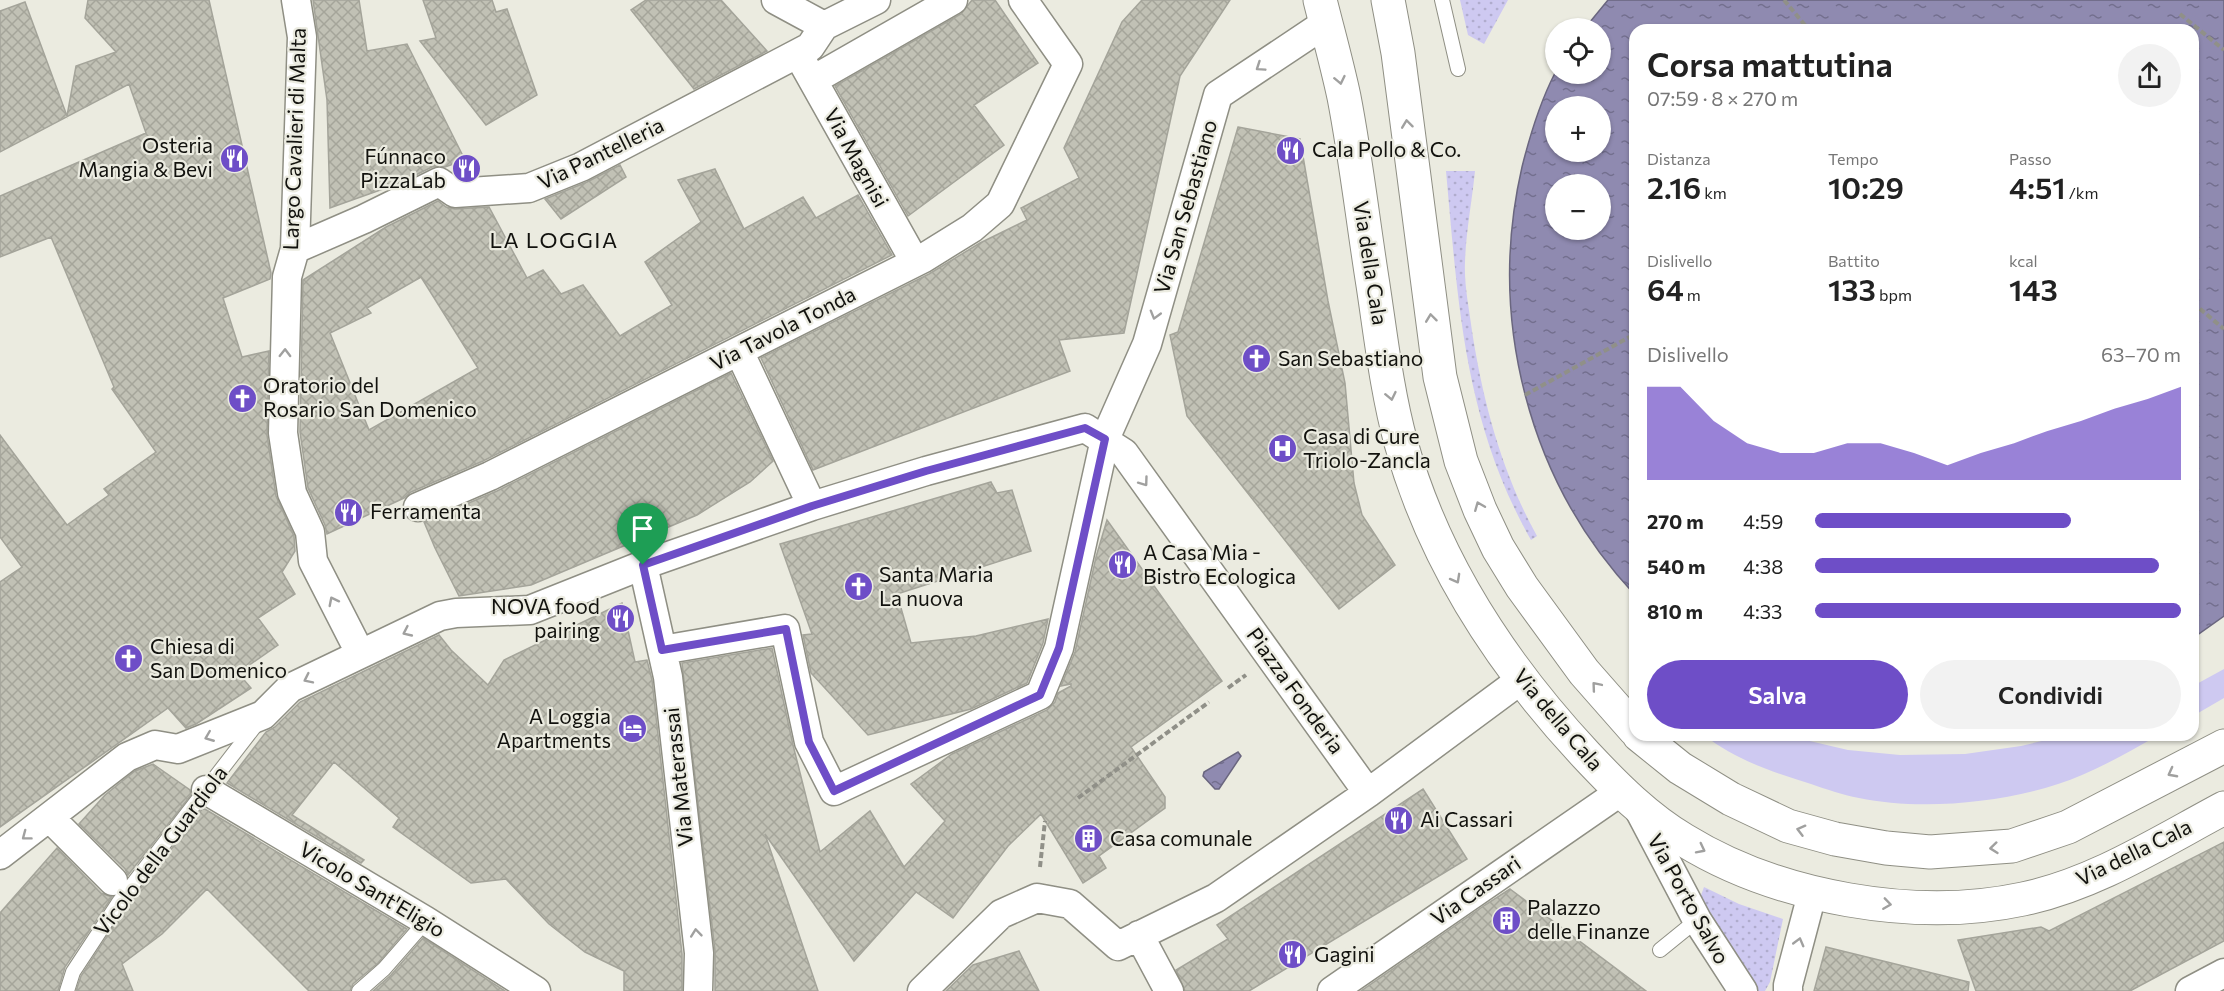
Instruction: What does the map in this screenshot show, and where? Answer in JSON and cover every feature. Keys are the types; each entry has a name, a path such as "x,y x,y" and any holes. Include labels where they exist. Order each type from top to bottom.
{"main road":[{"path":"1388,0 1398,52 1440,377 1461,461 1498,548 1522,587 1584,672 1629,723"},
{"name":"Via della Cala","path":"1323,11 1344,98 1388,379 1401,441 1423,509 1445,560 1472,608 1522,680 1570,737 1628,798 1683,840 1742,869 1812,894 1906,907 1964,908 2024,899 2090,878 2224,808"},
{"path":"1647,741 1680,768 1731,799 1788,826 1835,839 1886,848 1930,852 2012,846 2068,828 2224,746"}],"street":[{"name":"Largo Cavalieri di Malta","path":"297,0 302,37 295,249 287,277 283,433 292,493 310,532 313,561 360,654"},
{"path":"776,0 824,26 876,0"},
{"path":"813,80 954,0"},
{"name":"Via Tavola Tonda","path":"418,507 490,476 739,351 915,262 972,228 1000,204 1068,64 1023,0"},
{"name":"Via San Sebastiano","path":"662,650 786,629 809,742 834,791 1040,695 1059,648 1105,439 1147,344 1218,94 1323,11"},
{"name":"Via Pantelleria","path":"295,249 440,182 455,193 529,188 581,167 798,54 810,47 824,26"},
{"name":"Via Magnisi","path":"798,54 915,262"},
{"path":"739,351 812,506"},
{"path":"0,855 127,757 154,745 178,749 263,715 290,688 440,616 456,613 530,610 643,565 812,506 926,471 1085,428 1105,439"},
{"name":"Piazza Fonderia","path":"1105,439 1124,453 1368,793"},
{"name":"Via Materassai","path":"643,565 668,677 699,953 698,991"},
{"path":"922,991 1002,914 1037,898 1070,904 1118,946 1216,898 1368,793 1522,680"},
{"name":"Vicolo Sant'Eligio","path":"206,790 426,921 536,991"},
{"name":"Via Porto Salvo","path":"1628,798 1696,920 1743,991"},
{"name":"Via Cassari","path":"1332,991 1628,798"},
{"path":"50,818 113,880"},
{"path":"1788,991 1812,894"},
{"path":"1139,935 1169,991"},
{"path":"2190,991 2224,973"}],"lane":[{"path":"1442,0 1458,69"},
{"name":"Vicolo della Guardiola","path":"67,991 73,972 119,902 263,715"},
{"path":"1660,950 1696,920"},
{"path":"358,991 384,969 426,921"}],"path":[{"path":"1784,0 1804,24"},
{"path":"2180,14 2192,24"},
{"path":"2199,30 2224,50"},
{"path":"2199,308 2224,330"},
{"path":"1525,395 1629,337"},
{"path":"1078,798 1209,702"},
{"path":"1037,898 1045,821"}],"shaded area":[{"path":"1460,0 1508,0 1484,44 1468,35"},
{"path":"1446,171 1475,171 1465,262 1472,331 1488,410 1504,462 1537,536 1531,540 1509,496 1491,451 1478,406 1461,314"},
{"path":"2224,669 2224,698 2199,713 2199,683"},
{"path":"1712,741 1810,741 1848,750 1900,755 1965,754 2042,741 2148,741 2092,771 2057,784 2002,798 1942,804 1885,802 1834,792 1755,764"},
{"path":"1704,887 1739,904 1783,919 1770,982 1765,991 1758,991 1745,974 1700,898"}],"water":[{"path":"1608,0 2224,0 2224,616 2199,634 2199,24 1629,24 1629,588 1598,550 1567,501 1543,450 1525,395 1514,339 1510,282 1512,224 1528,143 1545,95 1550,84 1611,84 1611,18 1593,18"},
{"path":"1238,752 1241,756 1219,789 1215,789 1203,776 1204,772"}],"building":[{"path":"88,0 209,0 271,273 270,279 223,298 242,357 269,351 267,435 276,496 294,536 295,551 282,572 295,594 258,618 278,645 238,673 251,688 196,724 186,728 168,708 0,827 0,582 22,567 0,537 0,435 67,525 109,495 104,489 156,452 112,389 114,387 51,237 0,257 0,196 146,133 129,84 0,152 0,11 25,2 67,116 76,66 116,52 85,18"},
{"path":"313,0 359,0 367,51 407,44 465,160 445,167 432,167 397,184 330,208 327,100"},
{"path":"423,0 492,0 496,12 507,9 537,95 486,125 420,41 436,38"},
{"path":"646,0 721,0 767,51 694,89 631,10"},
{"path":"972,0 995,0 1038,63 974,105 1004,145 908,216 835,86 961,14"},
{"path":"1142,0 1230,0 1180,76 1124,333 1059,340 1070,371 813,470 761,358 929,274 980,243 1027,220 1021,208 1079,178 1064,148 1122,22"},
{"path":"1238,127 1300,139 1328,301 1345,383 1354,483 1362,515 1395,565 1339,609 1187,416 1170,335 1178,332"},
{"path":"620,165 626,177 561,219 545,199 587,182"},
{"path":"715,169 744,229 803,197 816,218 858,195 892,255 483,461 411,492 404,498 327,534 308,488 300,432 303,280 386,227 438,201 446,207 455,209 489,207 527,278 543,270 561,294 583,285 620,336 672,305 645,262 701,222 678,180","holes":["421,277 478,368 369,430 330,333 371,313 367,308"]},
{"path":"731,373 773,461 750,482 697,515 531,585 459,596 424,522 497,491"},
{"path":"991,482 997,493 1012,490 1031,551 897,594 911,643 976,636 1048,619 1043,643 1027,683 971,709 868,735 811,673 803,635 812,634 780,544"},
{"path":"1107,520 1222,681 1131,747 1165,797 1165,808 1099,856 1106,868 1083,883 1041,814 1008,846 953,918 916,892 854,961 765,834 818,991 715,991 715,951 682,663 772,648 820,852 870,811 904,867 945,821 911,784 952,754 1047,710 1055,702 1058,693 1071,686 1071,684 1061,686 1075,652 1096,557"},
{"path":"622,603 635,662 647,660 652,680 682,954 682,991 624,991 624,971 585,952 549,924 506,879 471,883 393,827 399,818 334,762 292,815 364,860 361,863 227,783 266,732 275,727 300,702 439,635 451,650 488,685 504,660"},
{"path":"153,764 190,790 191,795 128,875 125,869 79,824 105,795 135,771"},
{"path":"1423,789 1467,859 1249,991 1185,991 1176,970 1228,939 1217,925"},
{"path":"203,808 407,929 378,963 353,984 350,991 309,991 207,889 162,934 122,964 133,991 76,991 81,976 126,907"},
{"path":"2224,842 2224,941 2130,991 1976,991 1958,940 2041,927 2049,931"},
{"path":"57,848 101,893 112,897 65,967 58,991 0,991 0,913"},
{"name":"Palazzo delle Finanze","path":"1510,889 1646,991 1361,991 1485,905"},
{"path":"423,938 505,991 373,991 391,975"},
{"path":"1826,947 1969,982 1968,991 1814,991"},
{"path":"1019,951 1039,991 946,991 973,965"}],"place":[{"name":"Cala Pollo & Co.","path":"1291,150"},
{"name":"Osteria Mangia & Bevi","path":"234,158"},
{"name":"Fúnnaco PizzaLab","path":"467,169"},
{"name":"San Sebastiano","path":"1257,359"},
{"name":"Oratorio del Rosario San Domenico","path":"242,398"},
{"name":"Casa di Cure Triolo-Zancla","path":"1282,449"},
{"name":"Ferramenta","path":"349,512"},
{"name":"A Casa Mia - Bistro Ecologica","path":"1122,565"},
{"name":"Santa Maria La nuova","path":"858,587"},
{"name":"NOVA food pairing","path":"621,619"},
{"name":"Chiesa di San Domenico","path":"129,659"},
{"name":"A Loggia Apartments","path":"632,729"},
{"name":"Ai Cassari","path":"1399,820"},
{"name":"Casa comunale","path":"1089,839"},
{"name":"Palazzo delle Finanze","path":"1506,920"},
{"name":"Gagini","path":"1293,955"}],"district":[{"name":"LA LOGGIA","path":"554,240"}],"route":[{"path":"1085,428 1105,439 1059,648 1040,695 834,791 809,742 786,629 662,650 643,565 812,506 926,471 1085,428"}]}
